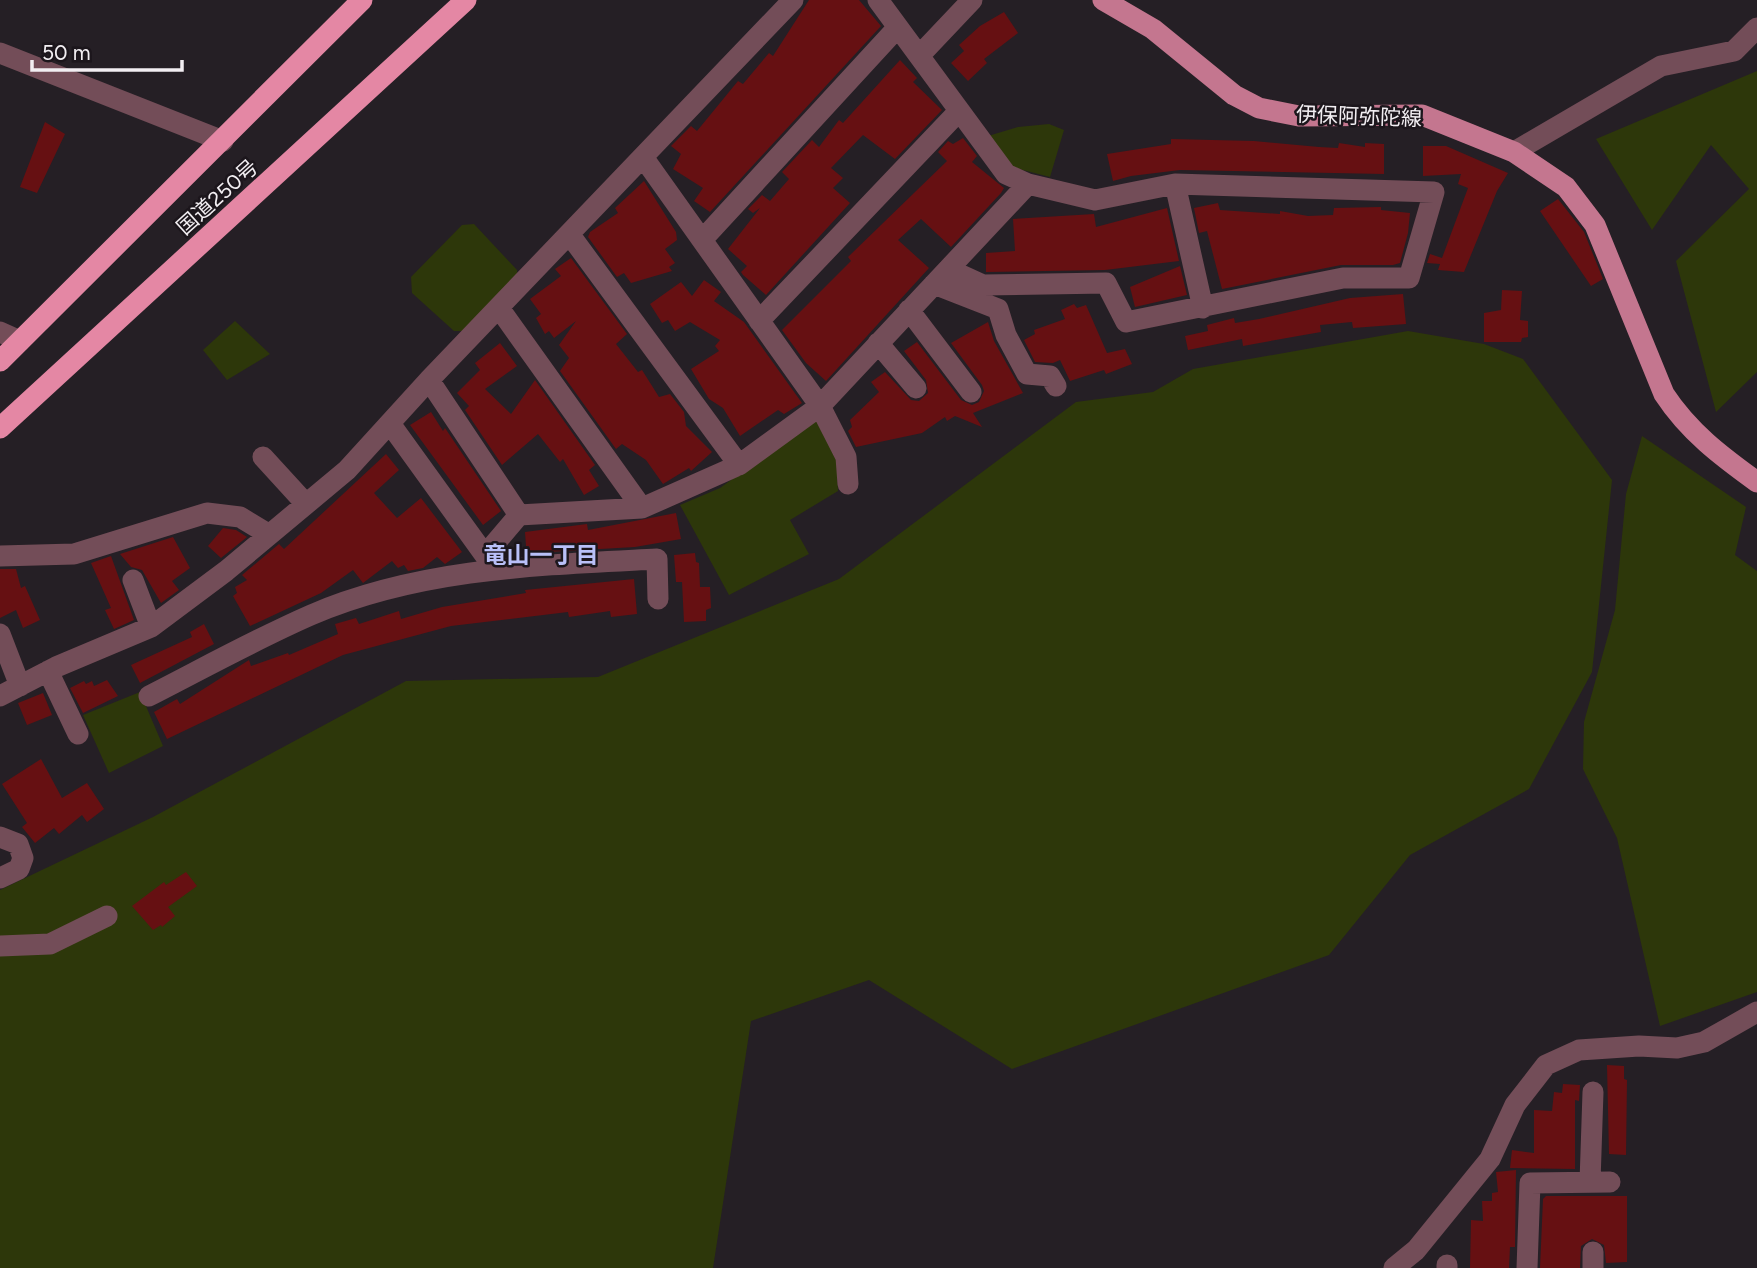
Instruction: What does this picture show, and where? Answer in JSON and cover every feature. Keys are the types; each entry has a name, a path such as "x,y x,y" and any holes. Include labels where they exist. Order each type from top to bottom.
{"highway":[{"name":"国道250号","path":"0,361 362,0"},
{"name":"国道250号","path":"0,428 466,0"}],"main road":[{"name":"伊保阿弥陀線","path":"1103,0 1153,29 1234,94 1259,108 1299,116 1422,116 1514,152 1566,187 1595,225 1664,394 1679,417 1704,443 1757,482"}],"street":[{"path":"0,696 48,671 151,627 347,470 391,425 429,380 793,0"},
{"path":"878,0 1006,174 1028,184 1095,200 1175,184 1434,192 1409,278 1343,278 1126,322 1106,284 984,285 941,276"},
{"path":"919,56 972,0"},
{"path":"702,240 898,27"},
{"path":"1514,152 1661,66 1734,51 1757,28"},
{"path":"0,53 223,141"},
{"path":"759,321 959,111"},
{"path":"643,157 820,406 846,457 848,484"},
{"path":"519,515 642,508 739,465 820,406 1028,184"},
{"path":"1175,184 1203,308"},
{"path":"570,235 739,465"},
{"path":"941,276 998,309 1006,335 1027,374 1050,376 1056,386"},
{"path":"499,308 642,508"},
{"path":"909,310 971,392"},
{"path":"0,332 20,341"},
{"path":"878,343 916,388"},
{"path":"429,380 519,515"},
{"path":"391,425 490,562"},
{"path":"263,457 306,504"},
{"path":"0,556 74,554 207,513 240,517 268,534"},
{"path":"490,562 519,515"},
{"path":"149,696 312,615 380,592 490,562 657,559 659,599"},
{"path":"133,580 151,627"},
{"path":"0,634 20,686"},
{"path":"48,671 78,734"},
{"path":"0,837 18,844 23,858 19,869 0,878"},
{"path":"0,946 50,944 107,916"},
{"path":"1394,1268 1416,1250 1490,1160 1515,1105 1546,1065 1579,1050 1639,1046 1677,1048 1704,1042 1757,1012"},
{"path":"1527,1268 1530,1182 1600,1182 1593,1092"}],"green space":[{"path":"1757,71 1757,372 1716,412 1676,261 1749,189 1711,145 1652,230 1596,139"},
{"path":"1049,124 1064,130 1050,177 1011,167 988,136 1018,127"},
{"path":"474,224 517,270 518,282 473,331 454,331 412,293 411,277 462,225"},
{"path":"235,321 270,354 227,380 203,350"},
{"path":"1408,331 1484,344 1523,359 1612,480 1592,672 1529,789 1410,855 1329,955 1012,1069 869,980 751,1021 713,1268 0,1268 0,890 153,817 406,681 598,677 839,579 1076,402 1153,392 1193,369"},
{"path":"815,419 836,453 838,491 790,520 809,554 729,595 680,505 720,488"},
{"path":"1642,436 1746,507 1735,555 1757,571 1757,992 1660,1026 1617,838 1583,769 1584,722 1615,610 1626,494"},
{"path":"140,692 163,746 109,773 83,715"}],"building":[{"path":"809,0 859,0 881,26 710,212 694,201 703,188 673,169 681,154 671,146 691,126 697,131 738,81 743,84 769,53 773,56"},
{"path":"1004,12 1018,33 984,59 987,63 968,81 951,63 964,51 959,45 980,26"},
{"path":"900,60 917,78 913,82 942,110 895,159 863,135 831,168 843,178 833,188 850,203 766,295 743,275 741,272 747,266 728,249 760,208 753,213 748,209 762,195 770,201 789,179 782,172 812,140 819,147 839,120 843,123"},
{"path":"45,122 65,134 37,193 20,187"},
{"path":"963,138 977,156 972,162 1004,188 951,247 921,219 898,240 929,268 826,381 806,363 782,330 851,261 848,257 947,161 938,152 948,141 953,144"},
{"path":"1171,139 1254,141 1338,148 1339,143 1365,147 1365,143 1384,144 1384,174 1180,170 1113,181 1107,154 1171,144"},
{"path":"1423,146 1446,146 1508,173 1497,191 1464,272 1438,270 1440,264 1427,263 1430,254 1442,258 1468,188 1458,184 1461,174 1423,176"},
{"path":"644,181 676,232 677,240 665,249 675,263 669,267 672,271 631,283 624,273 617,277 588,237 590,232 618,213 615,208"},
{"path":"1558,199 1584,232 1603,279 1591,286 1540,211"},
{"path":"1218,203 1220,210 1280,214 1280,211 1308,216 1333,215 1334,208 1381,207 1381,210 1410,213 1408,233 1400,263 1341,265 1222,289 1207,231 1199,233 1194,208"},
{"path":"1167,208 1179,261 1105,270 986,272 986,253 1015,251 1013,219 1094,214 1096,227"},
{"path":"571,258 627,334 616,344 638,372 642,370 659,397 670,394 684,412 686,426 712,452 691,471 689,468 663,484 646,460 622,444 616,449 560,371 569,358 559,345 576,321 554,338 549,331 545,334 536,318 541,314 530,299 561,276 555,269"},
{"path":"1180,266 1187,295 1135,307 1130,287"},
{"path":"704,280 721,292 714,301 744,322 802,403 784,414 778,410 740,436 723,408 709,399 691,369 719,351 715,346 720,340 690,322 675,331 668,320 662,323 650,304 681,282 692,296"},
{"path":"1502,290 1522,291 1520,320 1528,321 1528,337 1522,338 1521,342 1484,342 1484,313 1501,310"},
{"path":"1403,294 1406,324 1353,328 1352,322 1320,325 1321,332 1243,346 1242,339 1188,350 1185,336 1208,331 1207,325 1234,318 1235,323 1259,319 1350,298"},
{"path":"1074,304 1077,308 1086,305 1107,353 1125,349 1132,364 1106,374 1104,370 1070,381 1060,360 1053,363 1035,362 1024,340 1035,334 1034,330 1065,319 1061,310"},
{"path":"988,322 994,341 1023,393 973,413 982,427 955,416 947,421 945,417 922,433 856,447 848,431 852,427 850,420 879,392 871,382 885,372 911,400 919,401 928,393 926,380 904,351 917,342 961,400 972,405 979,402 984,391 982,385 951,343"},
{"path":"500,343 517,366 485,389 511,414 535,380 595,465 589,470 599,486 584,495 563,459 560,462 538,434 502,465 465,410 469,406 457,393 480,370 475,363"},
{"path":"431,412 443,431 445,428 501,511 483,525 410,425"},
{"path":"386,454 399,470 374,493 397,518 421,498 462,552 445,564 437,557 423,568 408,571 404,565 398,568 392,561 363,583 353,570 321,593 250,626 233,596 237,593 235,587 247,580 242,575 279,544 284,549"},
{"path":"676,513 681,539 635,547 530,553 529,546 526,546 525,532 587,524 588,530"},
{"path":"223,528 236,530 247,537 221,558 208,546"},
{"path":"173,537 190,568 172,581 179,590 161,603 142,570 131,567 120,554"},
{"path":"695,553 696,562 699,563 700,587 710,587 711,608 706,610 706,621 684,622 682,582 676,582 674,555"},
{"path":"111,556 134,620 114,629 105,610 111,608 91,563"},
{"path":"0,569 16,569 21,588 25,586 40,620 23,628 16,610 0,618"},
{"path":"634,579 637,614 611,617 610,611 569,617 568,612 451,626 343,655 167,739 154,712 177,699 180,704 249,660 251,666 288,653 289,655 338,634 335,624 356,618 359,624 399,611 401,619 442,607 526,593 525,590"},
{"path":"204,624 214,644 140,683 131,665 192,637 190,632"},
{"path":"107,680 118,696 83,713 70,688 84,681 86,684 92,681 94,686"},
{"path":"43,693 52,715 27,725 18,703"},
{"path":"41,759 62,798 87,783 104,809 87,822 82,815 59,834 54,828 35,843 22,827 27,823 2,784"},
{"path":"186,872 197,886 168,907 175,916 162,927 161,925 153,930 132,906 164,882 166,885"},
{"path":"1607,1065 1624,1066 1624,1079 1627,1080 1626,1155 1609,1154"},
{"path":"1563,1084 1580,1085 1579,1101 1575,1100 1575,1169 1510,1168 1512,1150 1534,1153 1534,1110 1552,1111 1554,1092 1562,1093"},
{"path":"1516,1170 1515,1247 1510,1247 1509,1268 1470,1268 1471,1220 1483,1221 1482,1201 1492,1201 1492,1193 1498,1192 1496,1172"},
{"path":"1546,1196 1627,1196 1627,1262 1606,1263 1604,1245 1592,1239 1581,1246 1580,1268 1540,1268 1543,1199"}],"district":[{"name":"竜山一丁目","path":"541,555"}]}
